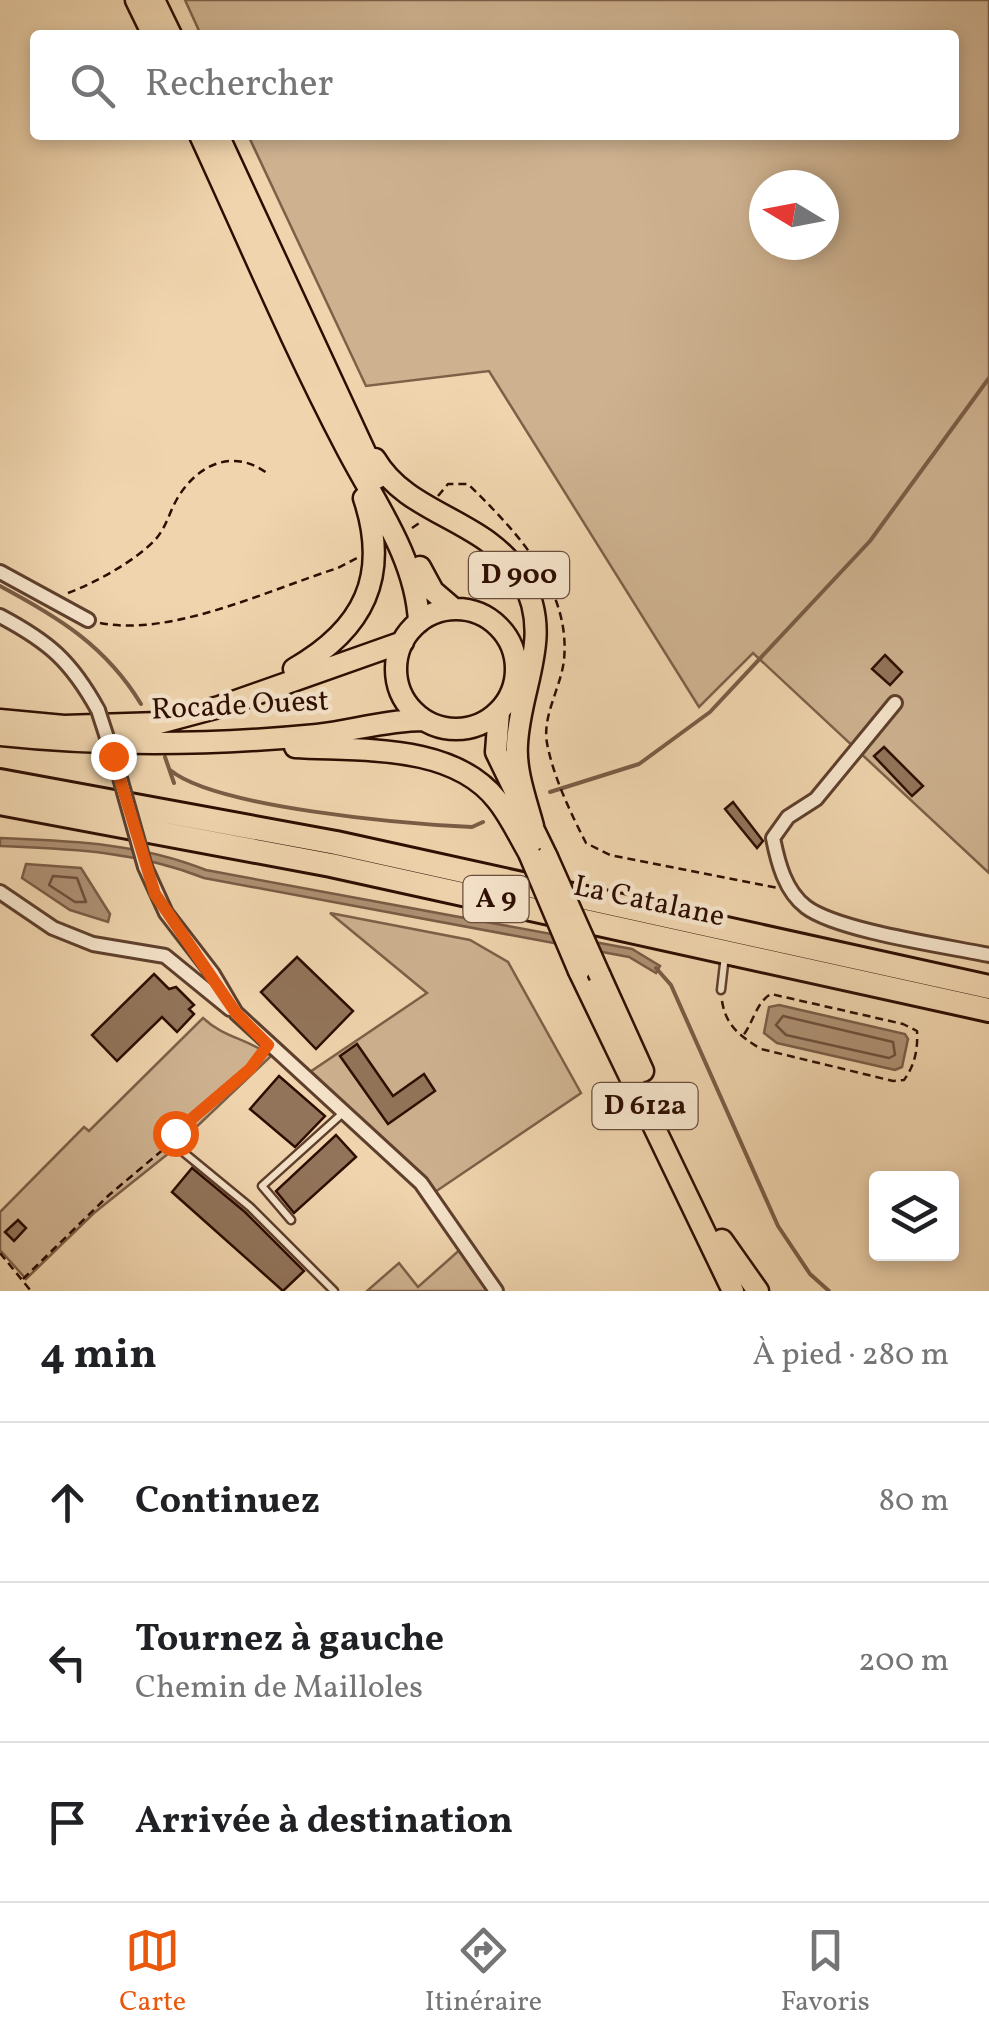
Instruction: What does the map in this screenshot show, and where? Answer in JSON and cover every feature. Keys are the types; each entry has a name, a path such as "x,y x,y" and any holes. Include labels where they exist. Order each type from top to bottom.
{"highway":[{"path":"136,0 151,30"},
{"path":"154,0 169,30"},
{"path":"202,140 345,446 403,554 418,591 420,622"},
{"name":"D 900","path":"220,140 421,570 433,591 454,609"},
{"name":"D 900","path":"339,397 390,478 404,493 489,542 523,580 536,622 537,649 516,749 533,826"},
{"path":"250,696 339,638 370,591 375,563 373,530 345,446"},
{"path":"454,609 492,620 509,640 516,678 499,712 496,752 533,826 538,855"},
{"name":"Rocade Ouest","path":"0,720 64,726 159,723 250,696 402,642 420,622 454,609"},
{"path":"402,642 396,663 398,685 408,705 424,720"},
{"path":"454,730 478,726 499,712"},
{"name":"Rocade Ouest","path":"0,735 62,741 187,740 316,735 424,720 454,730"},
{"path":"454,730 473,739 493,763 538,855"},
{"path":"187,740 440,762 490,792 538,855"},
{"name":"La Catalane","path":"0,781 336,843 989,987"},
{"name":"La Catalane","path":"0,803 331,865 989,1010"},
{"name":"D 612a","path":"538,855 579,970 744,1291"},
{"name":"D 612a","path":"538,855 600,976 717,1240 733,1291"},
{"path":"717,1240 724,1291"},
{"path":"717,1240 758,1291"}],"street":[{"path":"0,572 88,620"},
{"path":"0,616 44,639 77,672 98,710 145,867 166,913 213,974 236,1013"},
{"path":"895,703 816,799 788,817 773,838 778,864 790,888 806,907 832,920 989,955"},
{"path":"0,892 53,928 94,944 165,956 236,1013 421,1183 496,1291"}],"lane":[{"path":"721,990 726,949"},
{"path":"268,1045 250,1069 175,1133 171,1142 250,1206 334,1291"},
{"path":"290,1220 262,1186 345,1111"}],"path":[{"path":"42,593 70,593 152,544 188,484 216,463 251,461 268,474"},
{"path":"435,500 448,484 468,484 517,537 552,589 562,625 564,662 546,742 586,843 610,855 766,888 790,888"},
{"path":"412,528 425,517"},
{"path":"88,620 121,628 152,626 338,568 365,554"},
{"path":"721,990 732,1030 742,1037 761,1049 893,1081 904,1080 918,1047 917,1032 902,1024 771,994 760,1002 753,1024 742,1037"},
{"path":"23,1279 171,1142"},
{"path":"0,1254 31,1291"}],"shaded area":[{"path":"185,0 989,0 989,873 753,653 699,707 489,371 366,386 250,140 959,140 959,30 199,30"},
{"path":"330,913 470,940 508,962 581,1093 435,1192 310,1072 427,993"},
{"path":"203,1018 271,1056 169,1153 94,1213 26,1279 0,1250 0,1212 84,1127 89,1131"},
{"path":"463,1247 490,1291 367,1291 399,1263 418,1287"}],"water":[{"path":"0,838 79,842 156,854 206,870 632,949 660,966 656,973 629,957 204,878 129,857 0,846"},
{"path":"26,864 81,868 110,914 108,922 70,910 22,878"},
{"path":"779,1005 905,1034 908,1039 902,1067 895,1070 777,1043 764,1033 769,1007"}],"building":[{"path":"885,655 902,672 890,685 872,669"},
{"path":"884,747 923,786 912,796 874,756"},
{"path":"733,802 763,841 757,848 725,809"},
{"path":"297,957 353,1011 316,1049 261,992"},
{"path":"154,974 169,989 176,987 194,1005 189,1009 194,1014 177,1032 162,1017 117,1061 92,1035"},
{"path":"357,1044 393,1096 424,1074 435,1091 388,1124 340,1056"},
{"path":"279,1076 325,1116 295,1147 250,1109"},
{"path":"336,1135 356,1157 294,1213 276,1191"},
{"path":"192,1168 245,1212 304,1271 283,1291 172,1192"},
{"path":"18,1220 26,1228 14,1241 5,1232"}],"waterway":[{"path":"550,792 639,764 710,712 870,541 989,378"},
{"path":"0,586 42,609 96,649 141,704"},
{"path":"165,757 174,783"},
{"path":"170,770 227,795 314,812 472,827 483,822"},
{"path":"656,968 671,985 778,1226 810,1274 829,1291"}],"route":[{"path":"113,756 155,894 236,1013 268,1045 250,1069 175,1133"}]}
